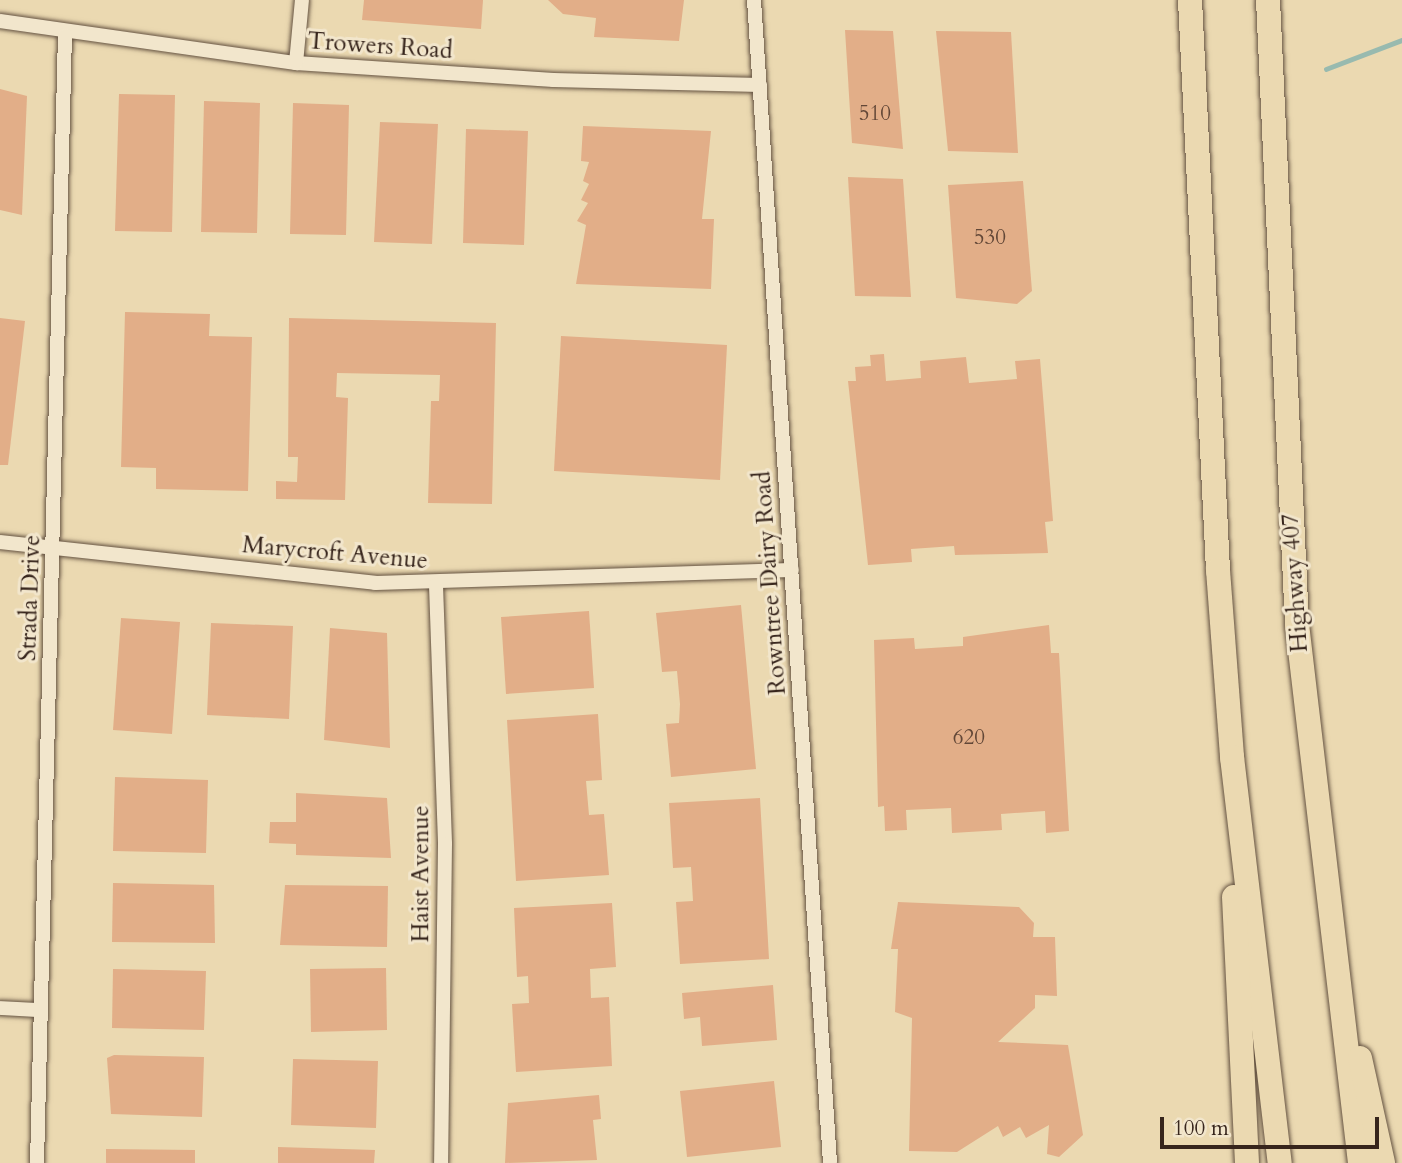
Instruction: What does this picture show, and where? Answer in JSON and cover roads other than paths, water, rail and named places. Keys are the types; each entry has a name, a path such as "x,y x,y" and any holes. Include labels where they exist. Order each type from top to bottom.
{"highway":[{"path":"1190,0 1199,271 1232,757 1280,1163"},
{"name":"Highway 407","path":"1268,0 1287,478 1325,903 1360,1163"},
{"path":"1232,757 1236,1003 1247,1163"},
{"path":"1325,903 1383,1163"}],"street":[{"path":"296,63 302,0"},
{"name":"Rowntree Dairy Road","path":"754,0 830,1163"},
{"name":"Trowers Road","path":"0,21 65,35 296,63 552,80 760,85"},
{"name":"Strada Drive","path":"37,1163 65,35"},
{"name":"Marycroft Avenue","path":"0,542 436,585 792,570"},
{"name":"Haist Avenue","path":"436,585 445,844 441,1163"},
{"path":"0,1008 39,1010"}],"waterway":[{"path":"1326,69 1402,40"}]}
